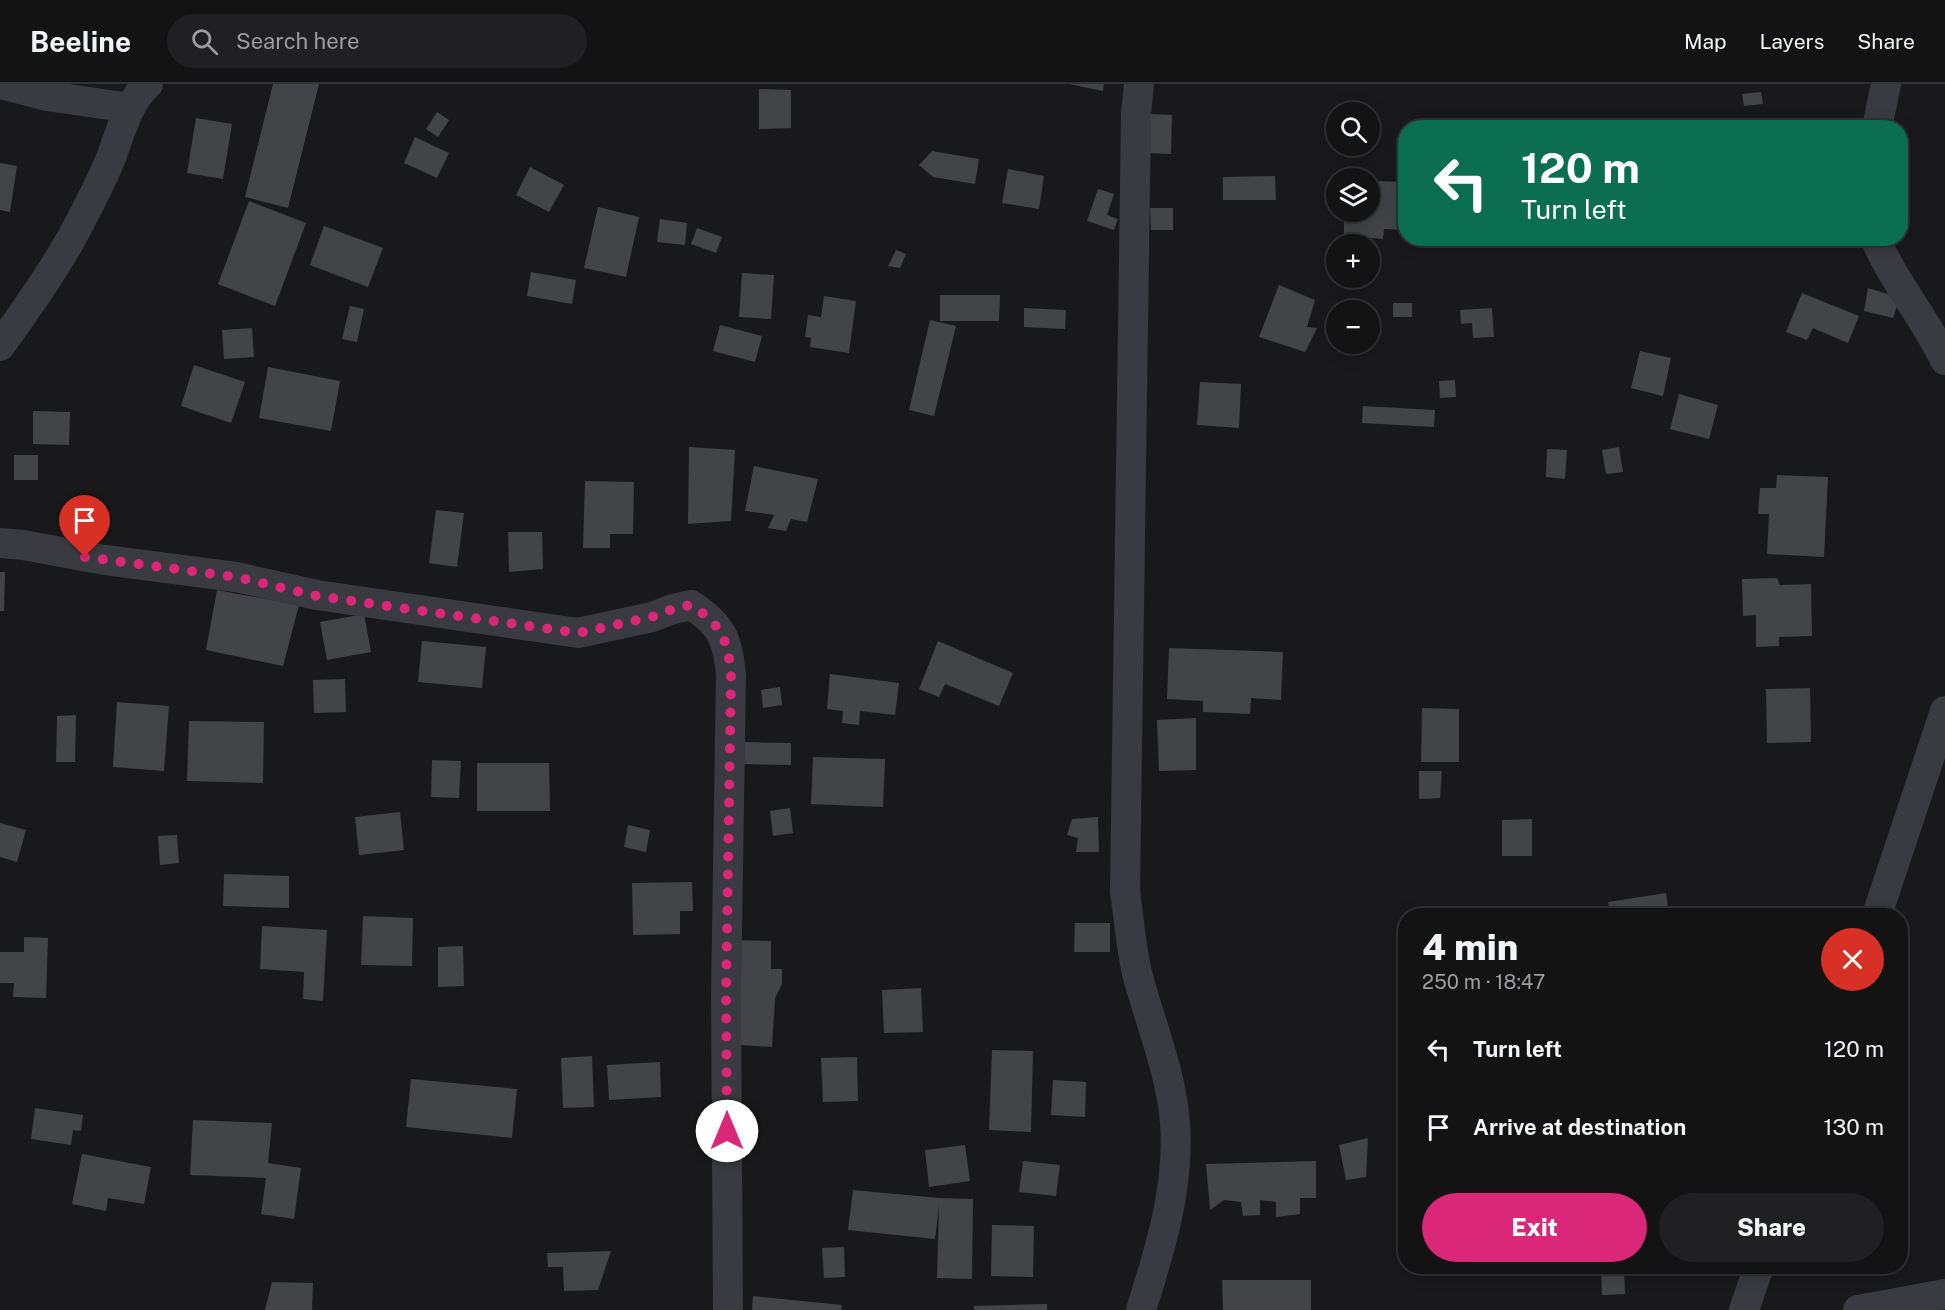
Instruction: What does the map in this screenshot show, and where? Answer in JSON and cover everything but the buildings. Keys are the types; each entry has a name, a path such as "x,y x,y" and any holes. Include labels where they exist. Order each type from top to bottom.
{"street":[{"path":"1,84 47,96 130,108"},
{"path":"0,346 70,240 108,165 135,97 148,84"},
{"path":"1139,84 1136,114 1125,892 1137,971 1165,1062 1175,1123 1174,1183 1155,1264 1141,1310"},
{"path":"1879,120 1887,84"},
{"path":"1879,246 1935,338 1945,360"},
{"path":"0,543 105,560 236,577 317,596 578,633 652,617 691,605 706,615 719,630 729,650 731,675 726,997 728,1310"},
{"path":"1879,908 1945,711"},
{"path":"1744,1310 1756,1274"},
{"path":"1858,1310 1945,1294"}],"route":[{"path":"85,557 236,577 317,596 578,633 652,617 691,605 706,615 719,630 729,650 731,675 726,997 727,1131"}]}
